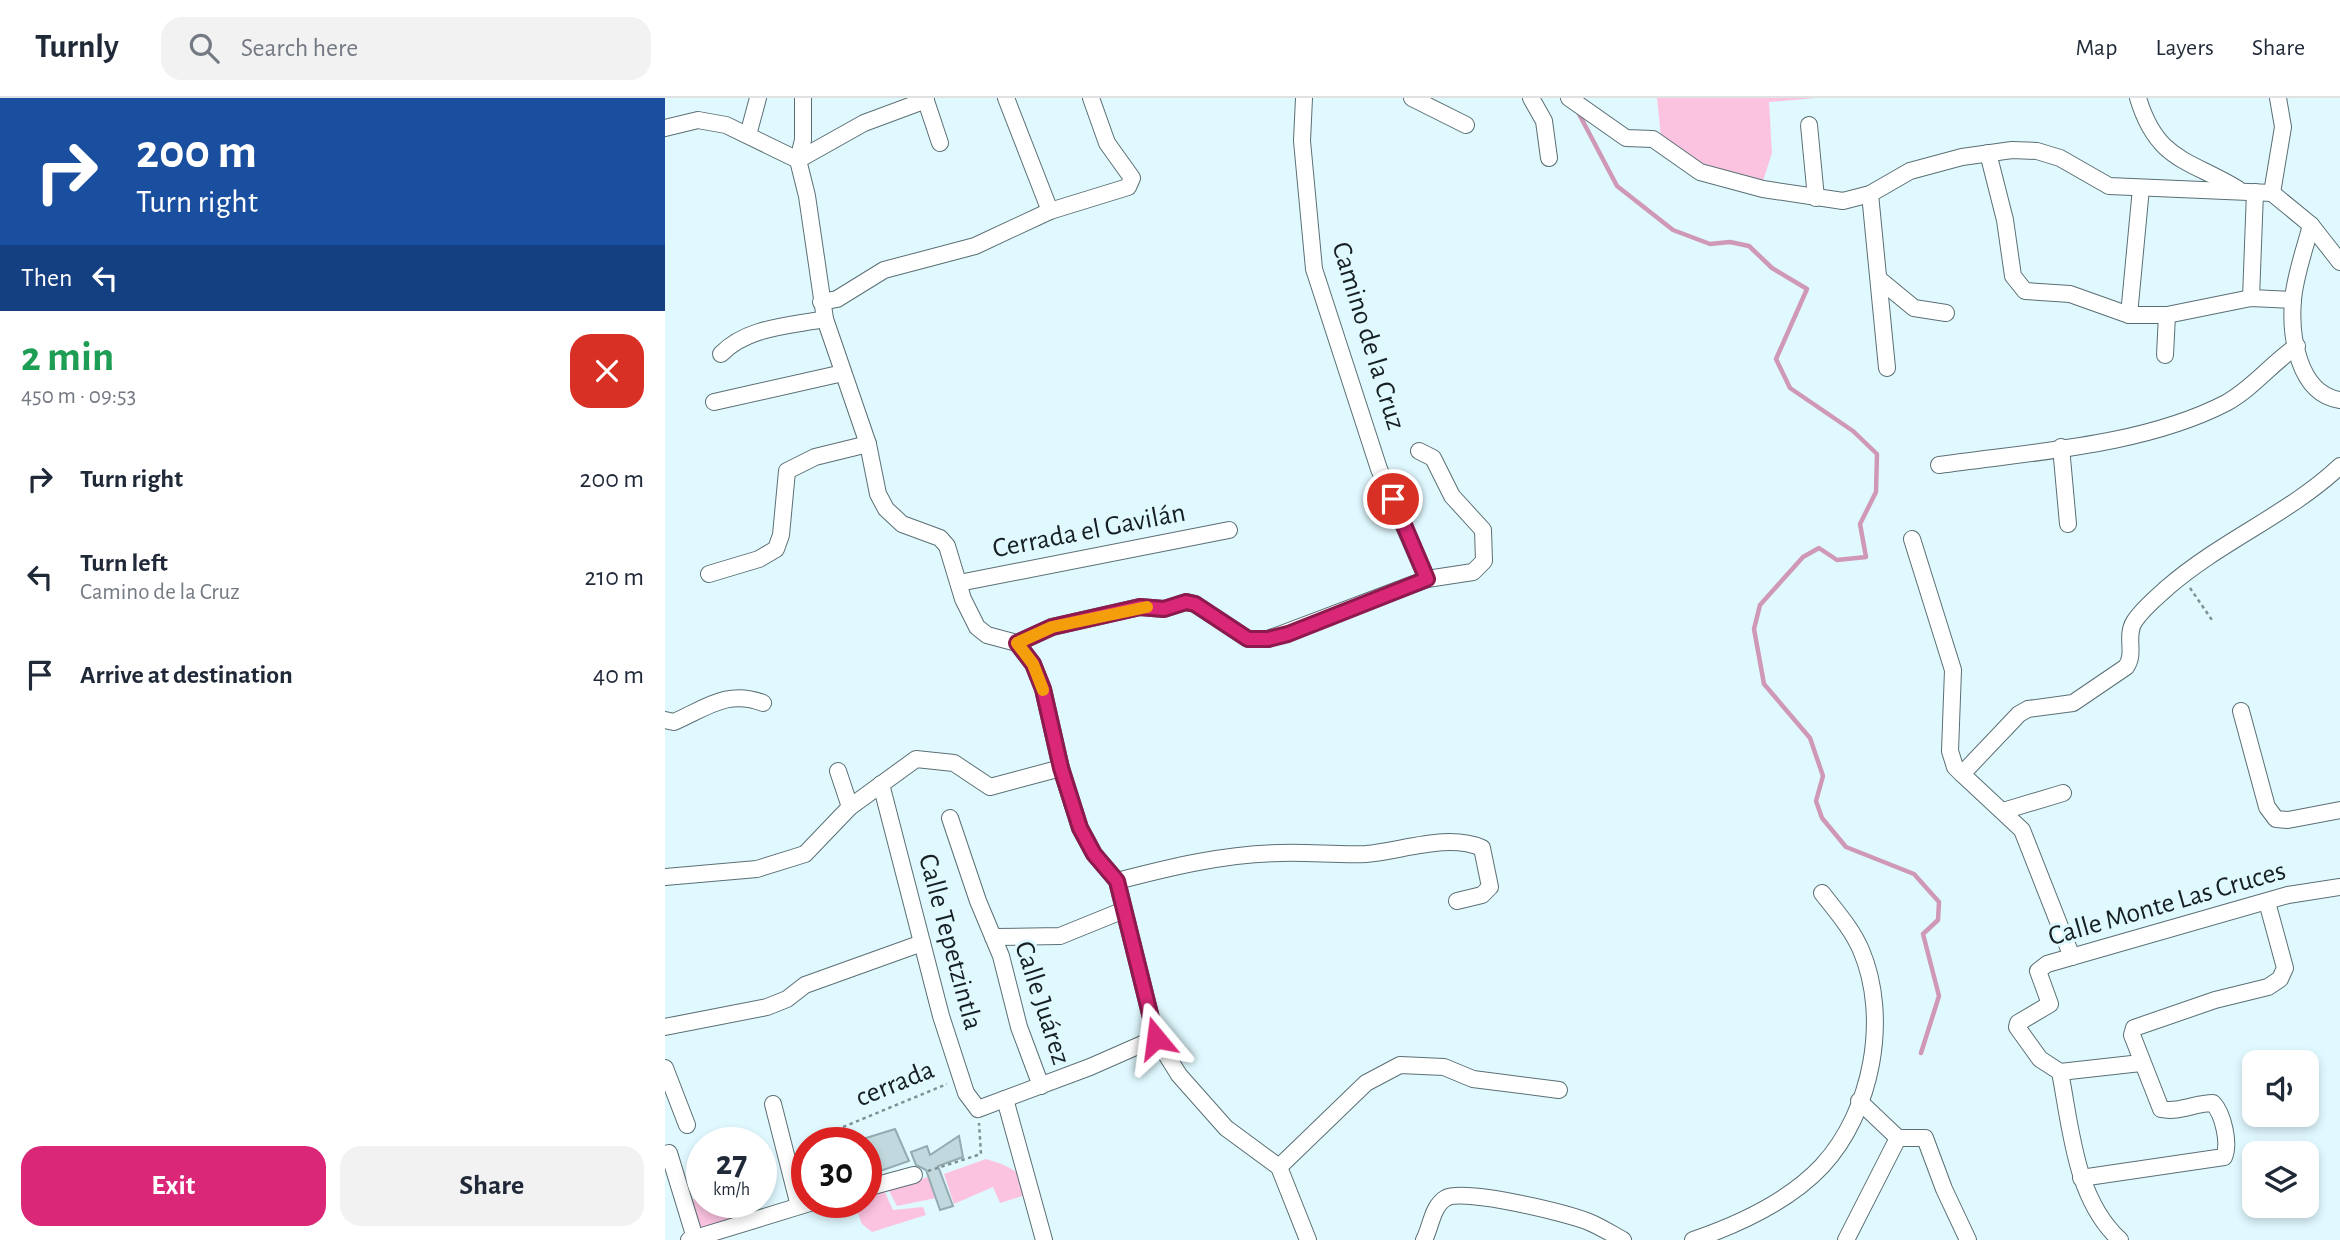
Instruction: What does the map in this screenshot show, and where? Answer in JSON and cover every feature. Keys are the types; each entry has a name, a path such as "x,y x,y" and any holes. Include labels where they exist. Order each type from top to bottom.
{"street":[{"path":"748,135 758,98"},
{"path":"803,98 803,140 798,160 807,196 821,302 868,444 875,482 886,509 902,524 940,538 947,545 977,628 987,635 1017,643 1033,664 1043,689 1061,768 1080,828 1094,854 1117,881 1156,1038 1179,1075 1219,1121 1279,1167 1308,1240"},
{"path":"1006,98 1050,211"},
{"path":"821,302 837,299 884,270 975,246 1050,211 1121,190 1132,183 1129,172 1107,143 1091,98"},
{"name":"Camino de la Cruz","path":"1304,98 1301,141 1314,269 1379,469 1427,579"},
{"path":"1412,98 1467,125"},
{"path":"1531,98 1544,121 1549,158"},
{"path":"1569,98 1626,138 1653,139 1700,172 1763,189 1816,198 1843,201 1870,194 1910,171 1988,153 2037,151 2060,159 2109,186 2272,193 2311,225 2340,262"},
{"path":"2138,98 2150,131 2163,148 2248,192"},
{"path":"2272,193 2283,127 2278,98"},
{"path":"798,160 864,123 925,99 940,143"},
{"path":"665,128 707,121 726,125 798,160"},
{"path":"1809,125 1816,198"},
{"path":"1988,153 2005,220 2013,276 2025,291 2070,294 2129,315 2167,315 2251,298 2293,300"},
{"path":"2129,315 2141,188"},
{"path":"2248,192 2251,298"},
{"path":"1870,194 1887,368"},
{"path":"2311,225 2293,300 2300,369 2316,388 2330,398 2340,400"},
{"path":"1880,280 1914,308 1946,313"},
{"path":"2165,355 2167,315"},
{"path":"721,354 733,341 748,334 825,319"},
{"path":"1939,465 2124,437 2181,422 2227,402 2297,346"},
{"path":"714,402 843,373"},
{"path":"709,574 759,559 776,549 781,535 785,478 793,466 814,457 868,444"},
{"path":"2061,447 2069,524"},
{"path":"1017,643 1052,627 1140,607 1164,609 1186,602 1195,604 1248,639 1268,639 1427,579 1480,568 1484,561 1483,530 1452,496 1433,458 1419,451"},
{"path":"1962,774 2019,714 2028,709 2073,703 2126,667 2130,661 2129,633 2135,620 2182,575 2303,495 2340,466"},
{"name":"Cerrada el Gavilán","path":"959,583 1229,530"},
{"path":"1912,539 1953,670 1950,751 1955,767 2022,830 2032,848 2072,957"},
{"path":"665,720 674,722 727,698 742,696 763,703"},
{"path":"2241,711 2267,807 2276,818 2288,820 2340,810"},
{"path":"665,877 757,869 788,861 816,845 850,807 916,759 954,763 990,786 1061,768"},
{"path":"838,771 850,807"},
{"name":"Calle Tepetzintla","path":"881,783 941,1016 966,1093 978,1109"},
{"path":"2003,811 2063,793"},
{"name":"Calle Juárez","path":"950,818 1001,956 1019,1027 1041,1086"},
{"path":"1117,881 1219,858 1279,853 1366,854 1427,844 1473,844 1482,848 1486,856 1490,887 1482,895 1457,901"},
{"name":"Calle Monte Las Cruces","path":"2060,1072 2040,1059 2017,1027 2018,1023 2050,1004 2038,971 2042,966 2267,902 2340,887"},
{"path":"1693,1240 1737,1222 1800,1184 1835,1149 1859,1101 1875,1042 1871,989 1864,959 1853,933 1822,893"},
{"path":"2081,1178 2224,1157 2228,1148 2218,1108 2213,1103 2202,1103 2170,1111 2161,1109 2132,1035 2134,1028 2215,1000 2268,987 2283,975 2282,957 2267,902"},
{"name":"Calle Juárez","path":"993,937 1060,936 1124,910"},
{"path":"665,1027 767,1007 787,999 805,985 922,943"},
{"path":"978,1109 1156,1038"},
{"path":"2120,1240 2098,1214 2081,1178 2060,1072 2141,1063"},
{"path":"1279,1167 1366,1083 1400,1065 1444,1067 1473,1079 1559,1090"},
{"path":"665,1068 687,1125"},
{"path":"1006,1099 1044,1240"},
{"path":"1859,1101 1898,1138 1925,1138 1968,1240"},
{"path":"773,1104 791,1159"},
{"path":"1846,1240 1898,1138"},
{"path":"669,1153 692,1239 791,1209"},
{"path":"882,1184 914,1175"},
{"path":"1424,1240 1437,1205 1448,1197 1465,1196 1557,1212 1590,1223 1623,1240"}],"path":[{"path":"2182,575 2212,620"},
{"name":"cerrada","path":"843,1126 961,1078"},
{"path":"914,1175 981,1154 978,1109"}],"shaded area":[{"path":"1657,98 1816,98 1769,102 1772,153 1763,181 1703,167 1661,137"},
{"path":"986,1159 1019,1174 1029,1194 1000,1203 993,1187 954,1204 944,1174"},
{"path":"929,1177 936,1198 897,1206 887,1187"},
{"path":"882,1188 893,1210 923,1207 926,1215 872,1232 862,1224 860,1218 882,1218"},
{"path":"695,1218 740,1218 740,1220 698,1231"}],"building":[{"path":"895,1129 909,1161 882,1170 882,1133"},
{"path":"959,1136 963,1157 938,1166 953,1206 940,1210 926,1170 916,1165 911,1152 927,1146 930,1155"}],"waterway":[{"path":"1578,112 1617,186 1673,230 1710,244 1730,242 1749,246 1772,268 1807,289 1776,359 1790,388 1853,431 1877,454 1876,492 1860,524 1866,557 1837,560 1819,548 1803,557 1760,605 1754,629 1764,684 1810,738 1823,776 1816,801 1822,818 1846,847 1914,874 1939,902 1938,920 1923,934 1939,996 1921,1053"}],"slow traffic":[{"path":"1043,690 1033,664 1017,643 1052,627 1147,607"}],"route":[{"path":"1156,1038 1117,881 1094,854 1080,828 1061,768 1043,689 1033,664 1017,643 1052,627 1140,607 1164,609 1186,602 1195,604 1248,639 1268,639 1288,634 1427,579 1393,499"}]}
